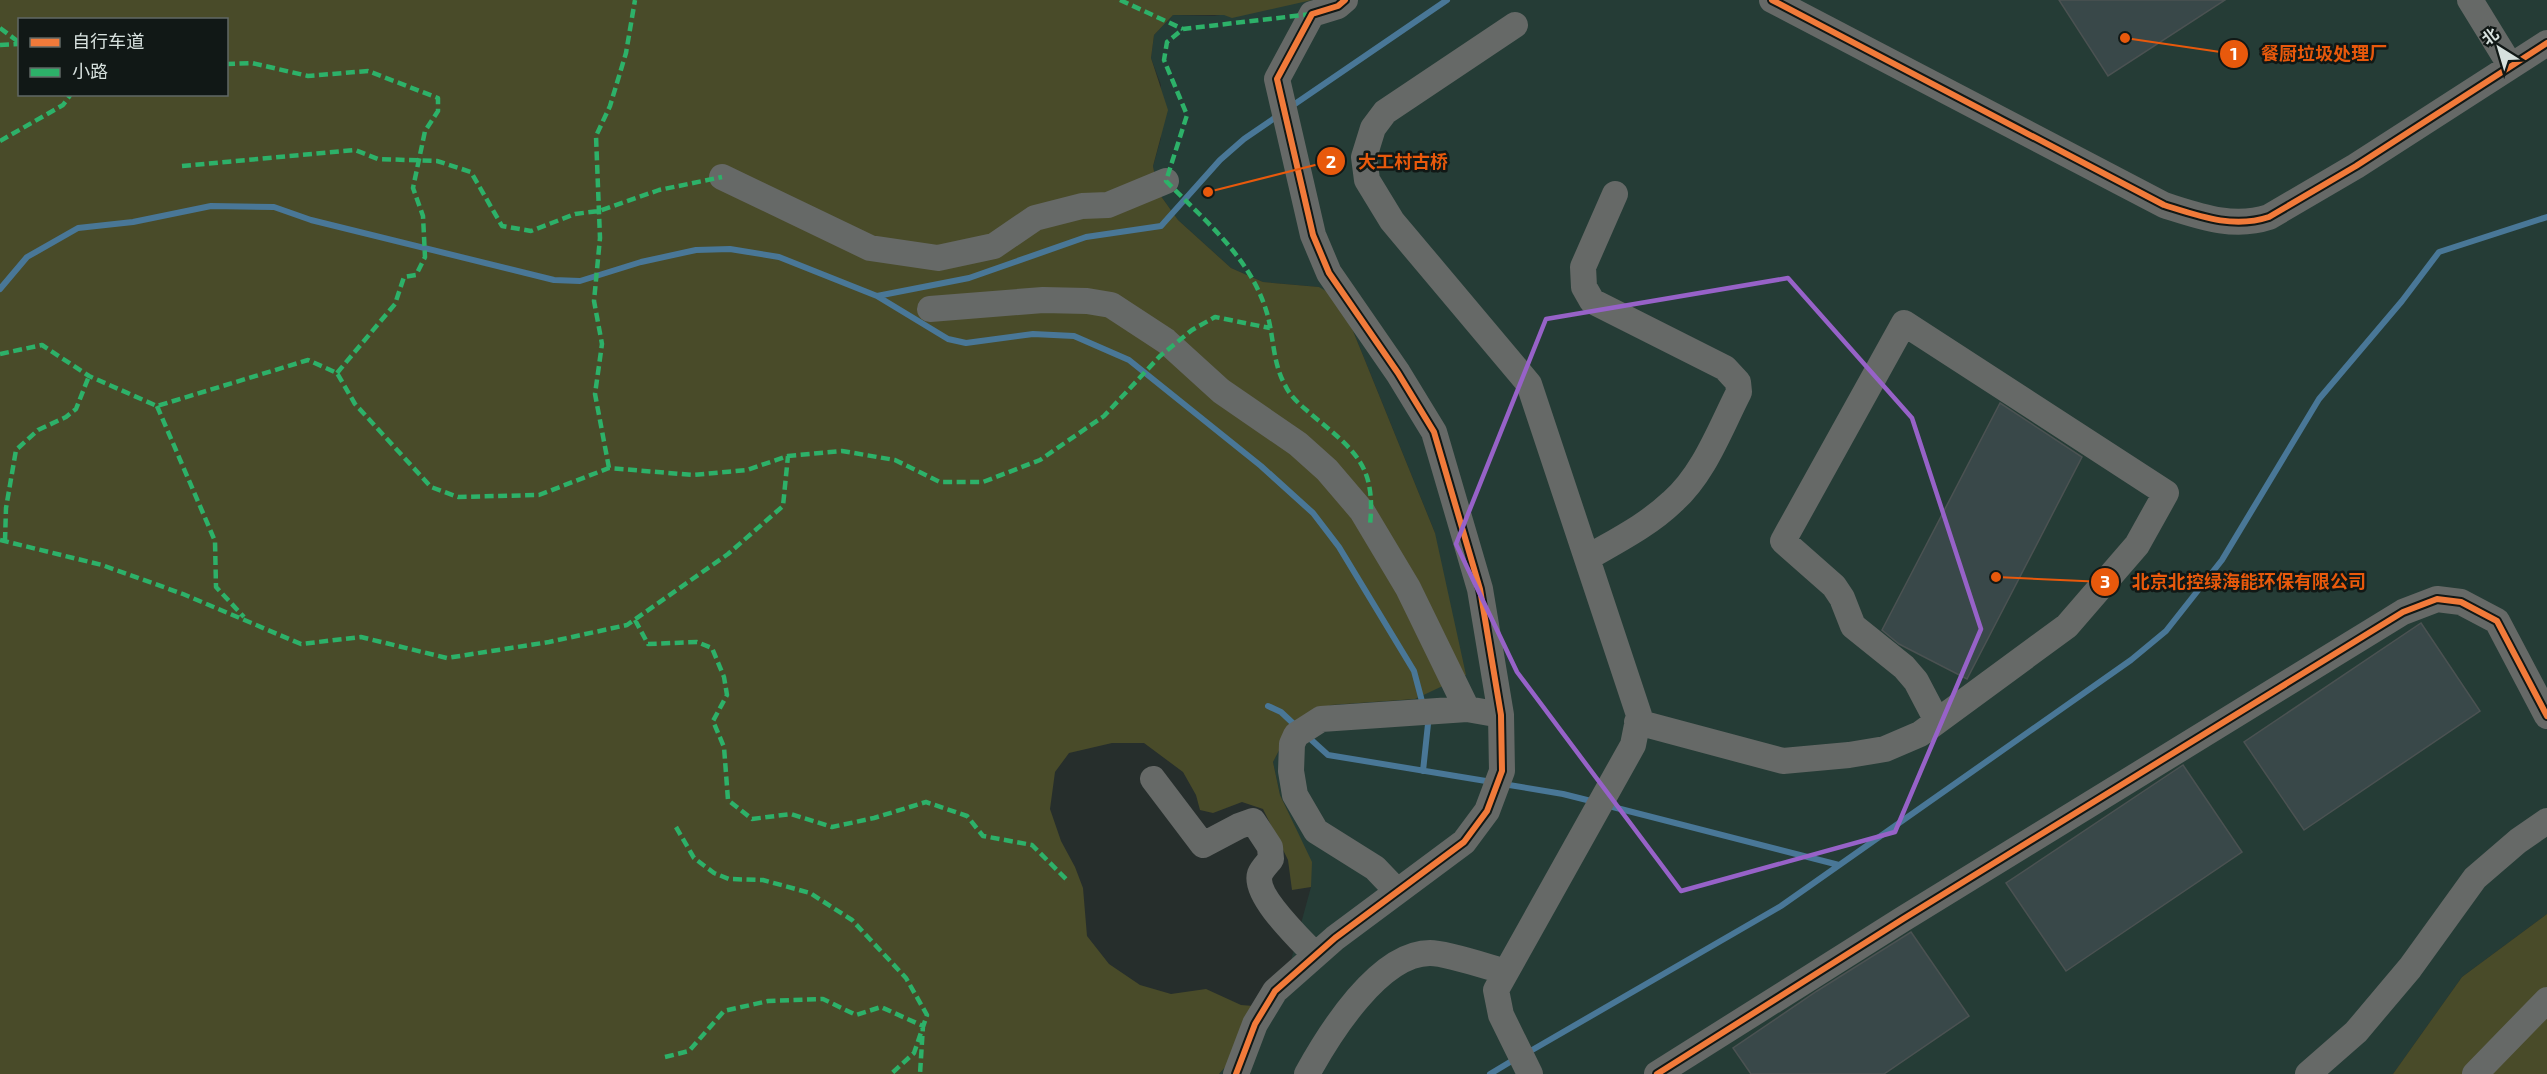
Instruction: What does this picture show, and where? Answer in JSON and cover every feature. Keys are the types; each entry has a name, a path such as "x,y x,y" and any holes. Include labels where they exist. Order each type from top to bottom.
{"street":[{"path":"1236,1074 1255,1024 1275,991 1315,955 1464,842 1487,811 1498,783 1501,715 1480,589 1434,432 1398,373 1329,273 1313,235 1277,79 1312,15 1338,6 1345,0"},
{"path":"1773,0 2164,205 2204,218 2236,223 2254,222 2269,217 2356,166 2547,43"},
{"path":"2470,0 2511,65"},
{"path":"1515,25 1385,112 1373,128 1364,158 1367,180 1392,221 1529,384 1639,716 1633,745 1496,990 1501,1015 1530,1074"},
{"path":"722,177 870,248 938,258 994,246 1035,218 1082,206 1108,205 1166,182"},
{"path":"1587,558 1639,527 1673,502 1700,468 1738,392 1738,382 1725,368 1592,301 1584,286 1582,267 1615,194"},
{"path":"930,309 1043,300 1111,305 1166,341 1221,391 1298,444 1327,470 1362,511 1408,588 1467,709"},
{"path":"1637,722 1783,761 1885,749 1920,734 2067,626 2137,545 2166,493 1904,323 1783,541 1834,586 1842,598 1853,626 1904,667 1916,681 1937,721"},
{"path":"1657,1074 1913,913 2411,609 2437,599 2461,602 2497,621 2547,716"},
{"path":"1397,891 1375,868 1316,831 1295,795 1291,771 1292,744 1303,730 1321,718 1467,709 1501,715"},
{"path":"1154,779 1203,844 1253,821 1270,847 1271,859 1260,875 1260,887 1268,902 1315,955"},
{"path":"2308,1074 2356,1032 2410,968 2475,878 2518,841 2547,821"},
{"path":"1307,1074 1318,1054 1362,991 1406,957 1431,953 1506,972"},
{"path":"2475,1074 2547,1000"}],"highlighted area":[{"path":"1788,278 1912,418 1981,629 1895,832 1681,891 1517,672 1456,544 1546,319"}],"shaded area":[{"path":"1306,0 2547,0 2547,914 2462,977 2393,1074 1219,1074 1278,1008 1311,887 1295,827 1280,795 1273,762 1288,733 1305,717 1331,705 1415,699 1435,533 1349,321 1319,287 1263,282 1231,268 1178,220 1158,192 1153,166 1161,138 1161,85 1151,58 1154,35 1173,15 1214,16"}],"green space":[{"path":"0,0 1312,0 1232,18 1224,15 1173,15 1154,35 1151,58 1168,110 1153,166 1158,192 1178,220 1231,268 1263,282 1319,287 1336,297 1349,321 1435,533 1466,675 1415,699 1331,705 1305,717 1288,733 1273,762 1280,795 1312,862 1311,887 1292,890 1288,860 1263,809 1242,802 1213,813 1200,810 1196,795 1183,772 1144,743 1112,743 1069,753 1055,772 1050,809 1061,841 1083,888 1087,936 1109,964 1140,985 1171,994 1206,989 1241,1005 1278,1008 1219,1074 0,1074"},
{"path":"2547,914 2547,1074 2393,1074 2462,977"}],"building":[{"path":"2059,0 2225,0 2108,76"},
{"path":"2000,403 2082,457 1967,679 1899,644 1882,630"},
{"path":"2421,623 2480,711 2304,830 2244,742"},
{"path":"2183,765 2242,852 2066,971 2006,883"},
{"path":"1911,932 1969,1016 1884,1074 1751,1074 1733,1048 1817,991"}],"waterway":[{"path":"1289,108 1447,0"},
{"path":"0,289 27,257 78,228 133,222 211,206 274,207 311,220 554,280 580,281 641,262 696,250 730,249 779,257 877,296 969,278 1086,237 1161,226 1220,160 1244,139 1279,115"},
{"path":"1527,1053 1781,906 2131,660 2166,631 2222,560 2319,399 2402,301 2439,252 2547,217"},
{"path":"877,296 948,339 966,343 1033,334 1074,336 1129,360 1261,466 1313,513 1339,547 1414,671 1423,705"},
{"path":"1268,706 1281,712 1298,728"},
{"path":"1423,771 1428,724 1426,717"},
{"path":"1306,735 1328,755 1492,782"},
{"path":"1503,784 1595,802"},
{"path":"1605,805 1839,865"},
{"path":"1490,1074 1515,1059"}],"marked path":[{"path":"609,468 595,394 602,344 594,301 600,238 596,136 610,106 626,53 635,0"},
{"path":"1120,0 1183,29"},
{"path":"1312,14 1183,29 1167,42 1164,60 1187,115 1166,181 1224,240 1249,273 1266,310 1275,357 1287,390 1351,450 1366,473 1370,488 1370,525"},
{"path":"0,28 18,42"},
{"path":"0,45 18,44"},
{"path":"228,64 252,63 308,76 368,71 438,98 438,111 425,131 413,188 423,216 425,257 416,275 404,277 395,304 337,373"},
{"path":"0,141 63,105 70,96"},
{"path":"182,166 355,150 378,159 437,161 471,172 502,226 531,231 575,214 599,211 659,190 722,177"},
{"path":"0,354 42,345 89,376 157,406 308,360 337,373 355,404 431,487 458,497 539,495 609,468 693,475 747,470 788,456 842,451 895,460 940,482 983,482 1040,460 1104,416 1160,356 1192,330 1215,317 1270,328"},
{"path":"5,541 6,508 16,450 38,430 66,417 76,409 89,376"},
{"path":"157,406 215,541 216,587 244,617"},
{"path":"0,540 102,565 183,594 301,644 361,637 447,658 549,642 627,625 728,554 783,506 788,456"},
{"path":"635,620 648,644 697,642 712,648 724,677 727,695 713,721 724,747 728,800 752,819 791,814 832,827 874,818 926,802 967,816 983,836 1032,845 1067,880"},
{"path":"676,827 694,858 714,873 729,879 763,880 810,893 852,920 906,978 927,1015 914,1053 891,1074"},
{"path":"665,1057 689,1051 724,1011 768,1001 823,999 856,1015 881,1007 923,1026 920,1074"}],"cycle path":[{"path":"1236,1074 1255,1024 1275,991 1335,938 1464,842 1487,811 1502,771 1501,715 1480,589 1434,432 1398,373 1329,273 1313,235 1277,79 1312,14 1338,6 1345,0"},
{"path":"1772,0 2164,205 2216,220 2242,222 2269,217 2356,166 2547,43"},
{"path":"1657,1074 1903,919 2403,612 2437,599 2461,602 2497,621 2547,716"}],"place":[{"name":"餐厨垃圾处理厂","path":"2125,38"},
{"name":"大工村古桥","path":"1208,192"},
{"name":"北京北控绿海能环保有限公司","path":"1996,577"}]}
